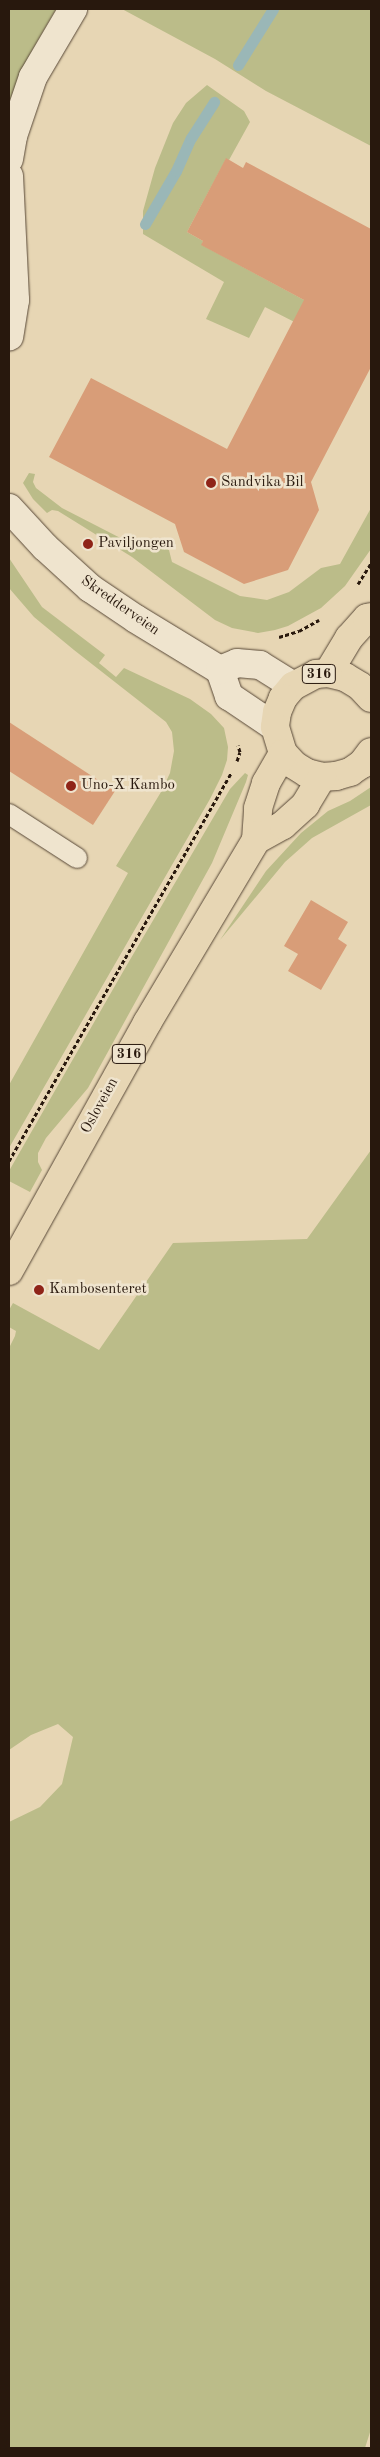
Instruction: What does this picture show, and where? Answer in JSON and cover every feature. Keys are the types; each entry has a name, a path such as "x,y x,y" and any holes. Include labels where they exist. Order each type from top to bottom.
{"main road":[{"name":"316","path":"328,673 349,638 367,618 371,617"},
{"name":"316","path":"275,728 277,712 283,698 293,686 316,674 328,673 345,677 360,686 371,698"},
{"path":"275,728 283,753 300,769 322,776 336,776 350,772 362,764 371,752"},
{"name":"Osloveien","path":"9,1271 147,1023 256,840 258,808 266,783 283,753"},
{"path":"256,840 283,825 305,804 322,776"}],"street":[{"path":"9,159 13,136 34,77 74,9"},
{"path":"9,176 15,300 9,337"},
{"name":"Skredderveien","path":"9,508 45,547 90,588 136,619 220,670"},
{"path":"275,728 230,696 220,670 237,663 260,665 293,686"}],"lane":[{"path":"9,814 77,858"}],"path":[{"path":"354,588 371,563"},
{"path":"274,638 299,631 323,617"},
{"path":"236,763 240,752 238,741"},
{"path":"9,1161 233,770"}],"green space":[{"path":"9,9 56,9 30,54 9,105"},
{"path":"122,9 371,9 371,146 266,91 215,59"},
{"path":"207,85 244,111 250,122 229,160 226,159 187,232 203,241 202,245 371,336 371,361 265,307 249,338 206,319 224,282 143,234 143,211 155,168 173,123 186,103"},
{"path":"29,473 35,474 33,482 36,488 62,508 134,545 160,545 169,550 172,562 240,596 267,600 289,592 321,568 340,564 371,508 371,549 345,586 321,608 288,626 275,630 258,633 232,628 215,620 132,557 58,511 52,510 47,513 33,499 23,483"},
{"path":"9,558 42,607 105,655 99,663 116,677 124,668 190,699 211,714 224,728 228,747 227,760 222,775 210,799 9,1148 9,1085 128,873 116,866 161,792 170,773 174,751 172,732 166,722 34,617 9,588"},
{"path":"245,773 248,775 246,782 212,863 88,1088 46,1138 38,1153 38,1162 42,1170 30,1192 9,1181 9,1171 124,970 230,789"},
{"path":"371,787 371,805 312,838 285,862 220,940 266,871 301,833 328,811 350,801"},
{"path":"371,1150 371,2429 365,2448 9,2448 9,1822 40,1807 62,1784 73,1737 58,1724 31,1735 9,1750 9,1348 16,1331 9,1327 9,1310 13,1303 99,1350 173,1243 307,1239"}],"building":[{"path":"226,158 243,168 246,162 371,229 371,367 311,482 319,510 288,570 244,584 184,552 175,524 49,457 91,378 227,449 304,300 201,245 203,241 187,232"},
{"name":"Uno-X Kambo","path":"9,722 115,791 93,825 9,771"},
{"path":"311,900 348,922 338,939 347,945 321,990 288,971 298,954 284,946"}],"waterway":[{"path":"238,65 273,9"},
{"path":"145,224 176,171 191,138 214,102"}],"place":[{"name":"Sandvika Bil","path":"211,483"},
{"name":"Paviljongen","path":"88,544"},
{"name":"Uno-X Kambo","path":"71,786"},
{"name":"Kambosenteret","path":"39,1290"}]}
